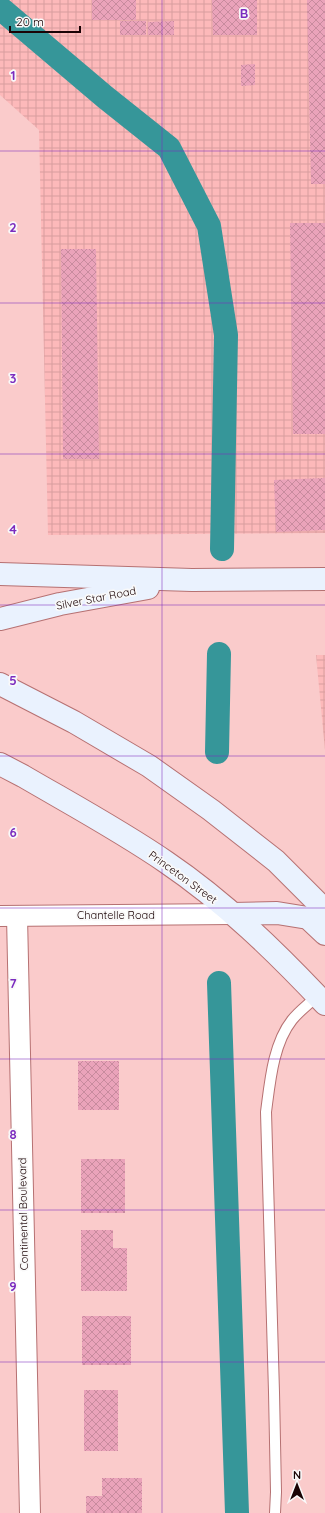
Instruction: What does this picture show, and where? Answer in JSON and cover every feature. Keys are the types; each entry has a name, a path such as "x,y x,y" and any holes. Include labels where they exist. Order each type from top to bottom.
{"main road":[{"name":"Silver Star Road","path":"0,574 192,580 325,579"},
{"name":"Silver Star Road","path":"0,620 60,604 192,580"},
{"path":"0,684 74,722 149,766 212,810 276,861 325,910"},
{"name":"Princeton Street","path":"0,764 36,783 167,862 233,914 321,1000"},
{"path":"233,914 277,913 308,918 325,934"}],"street":[{"name":"Chantelle Road","path":"9,916 233,914"},
{"name":"Continental Boulevard","path":"9,916 30,1513"}],"lane":[{"path":"275,1513 274,1392 266,1112 272,1070 283,1034 293,1019 321,1000"}],"shaded area":[{"path":"0,0 325,0 325,533 48,535 39,130 0,95"},
{"path":"316,655 325,655 325,750"}],"building":[{"path":"92,0 136,0 136,20 92,20"},
{"path":"212,0 257,0 257,35 213,35"},
{"path":"307,0 325,0 325,184 311,184"},
{"path":"120,21 146,21 146,35 120,35"},
{"path":"174,21 174,35 148,35 148,22"},
{"path":"255,64 255,85 241,86 241,65"},
{"path":"290,223 325,223 325,434 293,434"},
{"path":"61,249 96,249 99,459 63,459"},
{"path":"325,478 325,530 276,532 274,480"},
{"path":"78,1061 119,1061 119,1110 78,1110"},
{"path":"81,1159 125,1159 125,1213 81,1213"},
{"path":"81,1230 113,1230 113,1248 127,1248 127,1291 81,1291"},
{"path":"82,1316 131,1316 131,1365 82,1365"},
{"path":"84,1390 118,1390 118,1451 84,1451"},
{"path":"102,1478 142,1478 142,1513 86,1513 86,1496 102,1496"}],"waterway":[{"path":"0,8 105,97 169,148 209,226 226,335 222,549"},
{"path":"217,752 219,654"},
{"path":"219,983 237,1513"}]}
